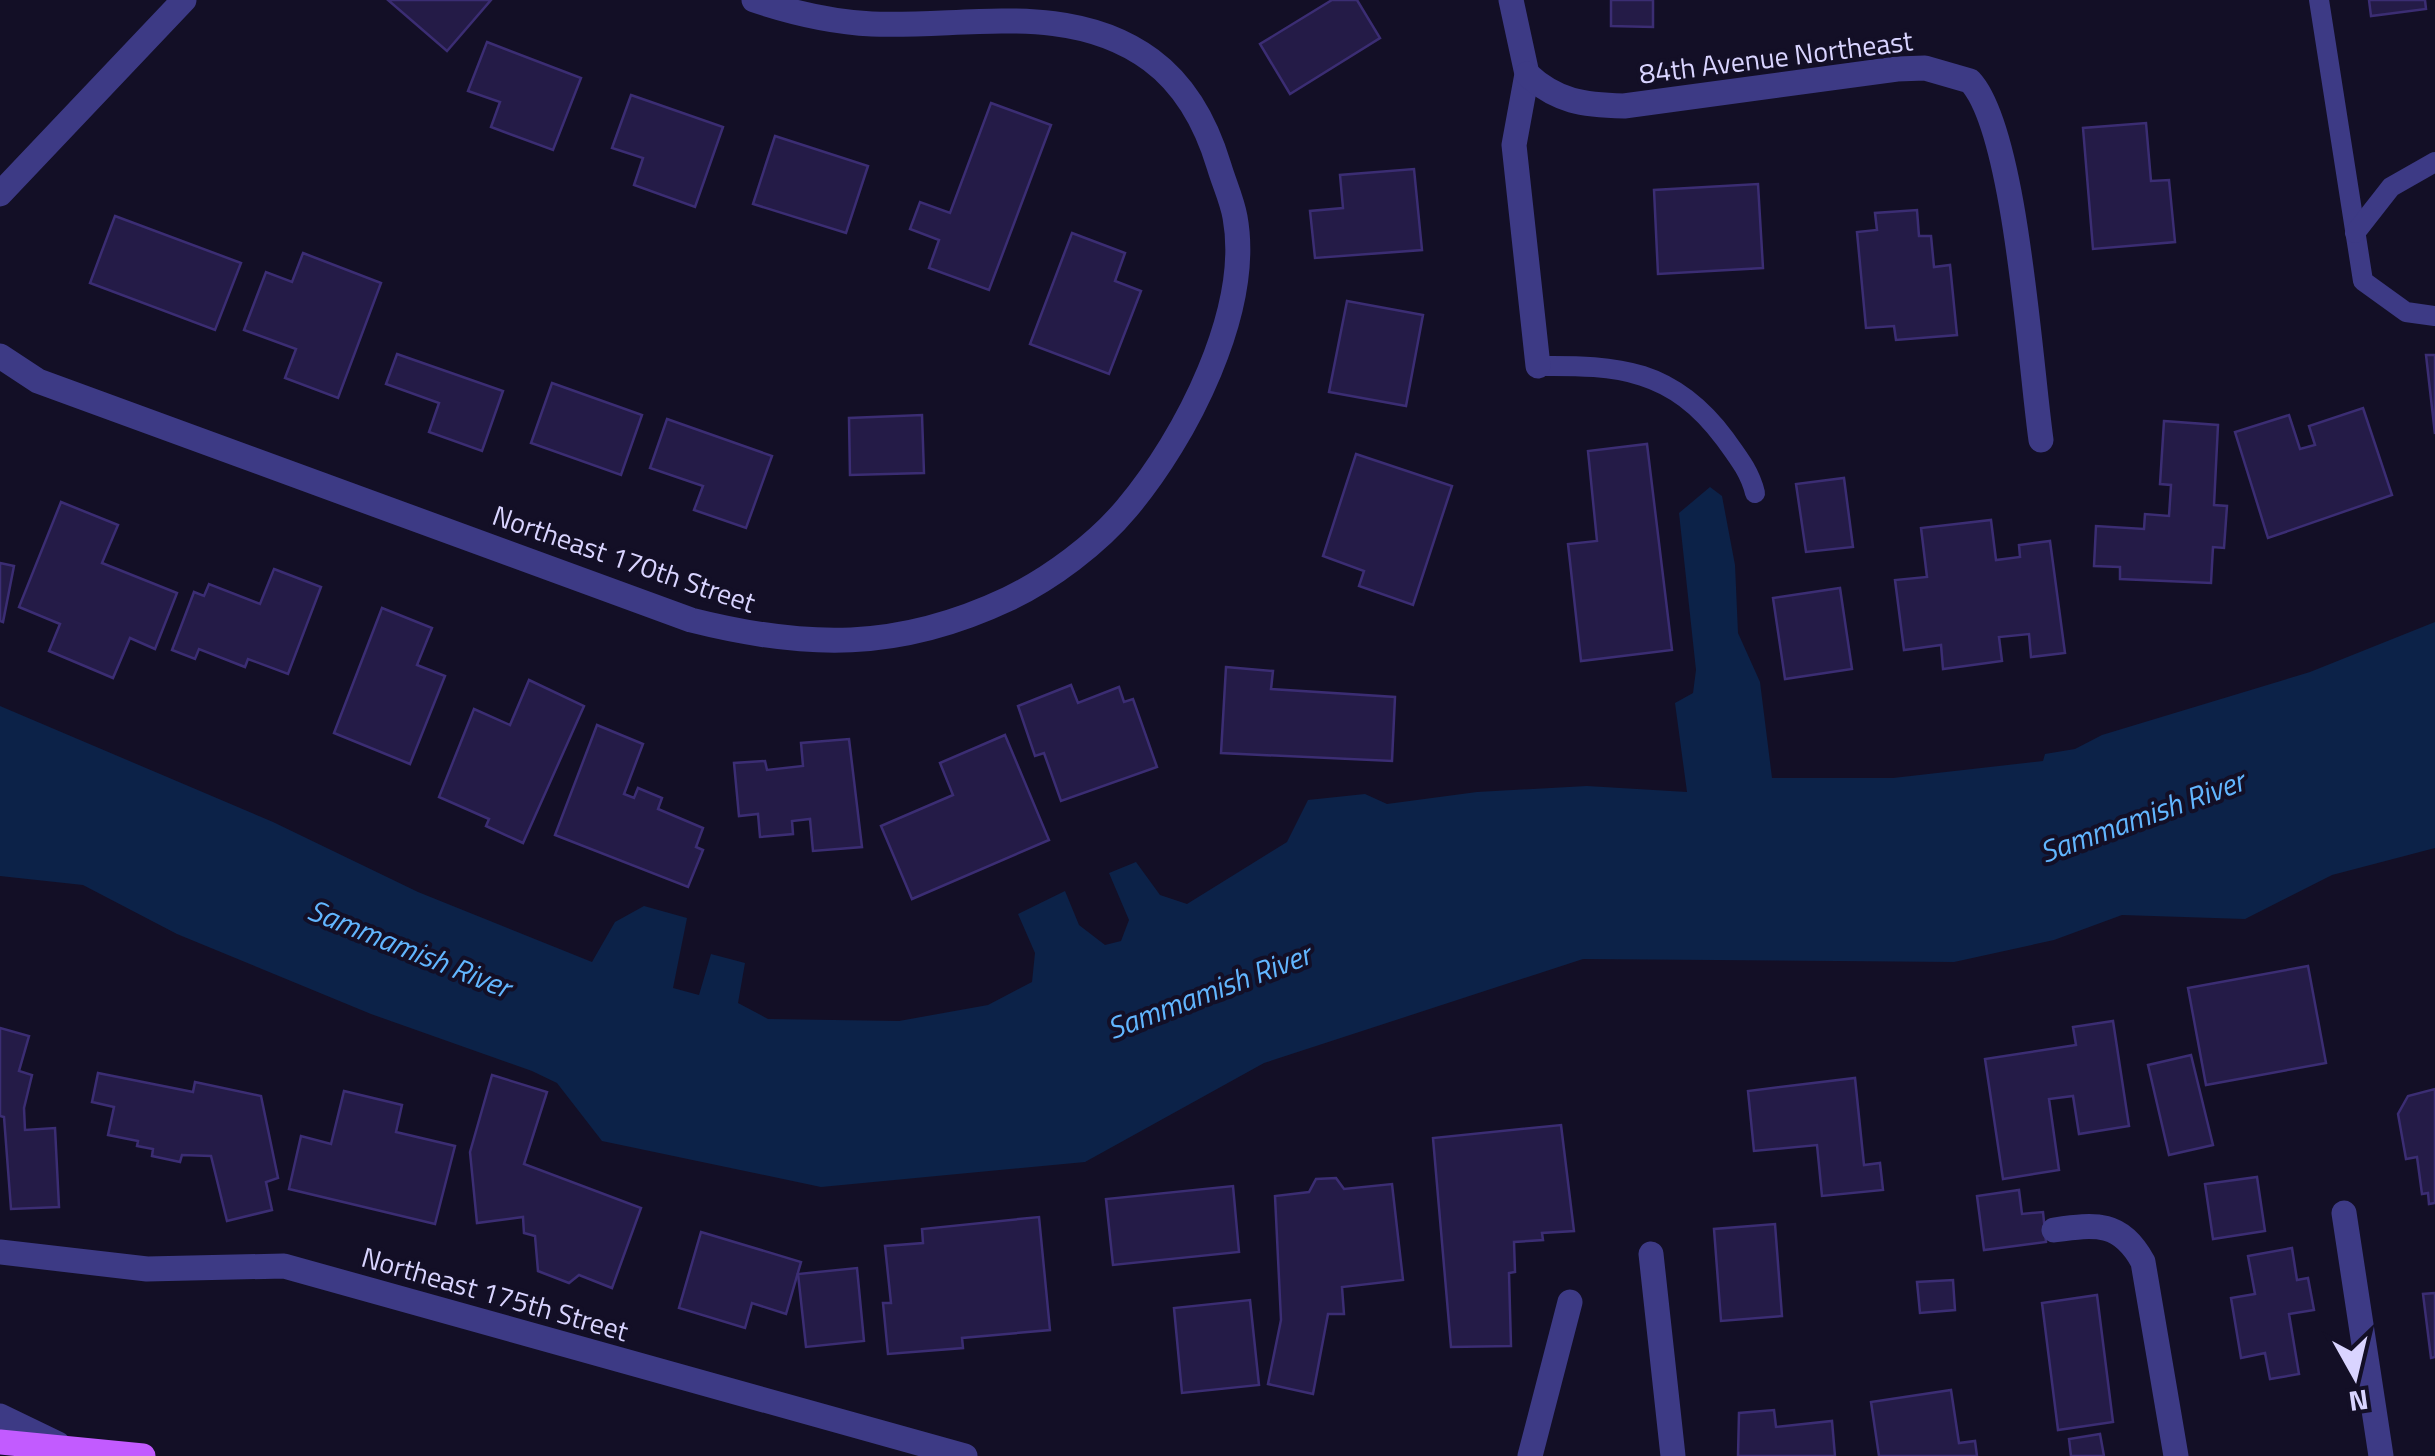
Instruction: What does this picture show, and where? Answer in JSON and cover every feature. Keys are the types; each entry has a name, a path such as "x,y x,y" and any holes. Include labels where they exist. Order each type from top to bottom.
{"main road":[{"path":"0,1442 58,1444 144,1456"}],"street":[{"path":"0,194 184,0"},
{"name":"Northeast 170th Street","path":"0,356 38,381 691,620 754,636 823,643 888,639 948,623 1009,598 1061,567 1126,510 1170,449 1226,330 1236,270 1235,218 1213,148 1183,88 1150,59 1115,38 1038,19 873,24 808,17 754,0"},
{"path":"1512,0 1527,74 1514,145 1538,366"},
{"name":"84th Avenue Northeast","path":"1527,74 1565,101 1624,106 1897,69 1924,68 1970,81 1991,113 2008,184 2041,440"},
{"path":"2344,1213 2381,1456"},
{"path":"2054,1230 2101,1224 2116,1228 2143,1262 2176,1456"},
{"name":"Northeast 175th Street","path":"0,1252 147,1269 284,1266 965,1456"},
{"path":"1651,1254 1673,1456"},
{"path":"1530,1456 1570,1302"},
{"path":"0,1416 58,1444"}],"lane":[{"path":"2320,0 2363,281 2406,312 2435,316"},
{"path":"2355,233 2391,187 2435,162"},
{"path":"1538,366 1606,366 1658,380 1703,410 1751,476 1754,493"}],"water":[{"name":"Sammamish River","path":"1710,487 1722,496 1735,565 1738,633 1760,682 1772,778 1893,778 2043,761 2045,754 2075,749 2102,735 2310,672 2435,622 2435,848 2332,875 2245,919 2122,915 2054,940 1954,962 1583,959 1264,1063 1085,1162 821,1187 602,1141 557,1083 532,1071 371,1014 177,934 83,885 0,876 0,706 273,822 418,892 592,962 615,922 644,906 687,918 673,988 699,995 711,954 745,963 738,1003 768,1019 899,1021 988,1005 1032,982 1035,953 1018,914 1065,891 1079,925 1105,945 1121,941 1129,920 1109,873 1136,862 1160,895 1187,904 1287,842 1308,800 1365,794 1387,804 1477,792 1587,786 1687,792 1675,703 1693,693 1696,670 1679,513"}],"building":[{"path":"388,0 491,0 447,51"},
{"path":"1332,0 1357,0 1380,38 1290,94 1260,44"},
{"path":"1611,0 1653,0 1653,27 1611,26"},
{"path":"2369,0 2425,0 2426,9 2371,16"},
{"path":"487,42 581,78 553,150 491,127 500,102 468,91"},
{"path":"631,95 723,127 695,207 634,185 643,158 612,148"},
{"path":"991,103 1051,125 989,290 929,268 939,240 910,229 920,202 950,213"},
{"path":"2146,123 2151,181 2169,180 2175,242 2093,249 2083,128"},
{"path":"775,136 868,166 846,233 753,204"},
{"path":"1414,169 1422,250 1315,258 1310,211 1343,208 1340,175"},
{"path":"1758,184 1763,268 1658,274 1654,190"},
{"path":"1917,210 1919,236 1931,236 1934,267 1950,265 1957,335 1896,340 1894,326 1866,328 1857,232 1877,230 1875,213"},
{"path":"115,216 241,263 215,330 90,283"},
{"path":"1072,233 1125,253 1115,281 1141,291 1109,374 1030,344"},
{"path":"303,253 381,283 338,398 285,378 296,349 244,330 266,272 292,282"},
{"path":"1347,301 1423,315 1406,406 1329,392"},
{"path":"397,354 503,391 482,451 429,432 439,403 386,384"},
{"path":"2426,355 2435,355 2435,434"},
{"path":"552,383 642,415 621,475 531,443"},
{"path":"2363,408 2392,495 2268,538 2235,432 2289,415 2300,449 2315,445 2309,426"},
{"path":"922,415 924,473 850,475 849,418"},
{"path":"667,419 772,456 746,528 694,510 703,486 650,468"},
{"path":"2164,421 2218,425 2214,505 2227,506 2224,548 2213,547 2211,583 2120,579 2120,567 2094,566 2096,526 2144,529 2145,514 2169,516 2171,485 2160,484"},
{"path":"1647,444 1672,650 1581,661 1568,544 1597,541 1588,451"},
{"path":"1356,454 1452,486 1413,605 1359,586 1364,571 1323,556"},
{"path":"1844,478 1853,547 1806,552 1796,484"},
{"path":"61,502 118,525 102,563 177,593 155,649 130,638 113,678 49,651 60,624 19,607"},
{"path":"1991,520 1996,560 2020,557 2019,545 2050,541 2065,653 2031,657 2029,634 1999,637 2002,661 1943,669 1941,645 1904,650 1895,580 1927,577 1921,528"},
{"path":"0,563 14,566 3,622 0,621"},
{"path":"274,569 321,587 288,674 248,659 245,667 199,649 195,659 172,650 194,592 204,596 209,584 260,604"},
{"path":"1840,588 1852,669 1785,679 1773,598"},
{"path":"382,608 432,628 417,665 445,676 410,764 334,733"},
{"path":"1226,667 1273,671 1271,689 1395,697 1392,761 1221,753"},
{"path":"529,680 584,706 523,843 486,826 489,819 439,797 474,709 510,725"},
{"path":"1071,685 1078,703 1119,687 1124,702 1133,699 1157,767 1061,801 1044,753 1035,756 1018,706"},
{"path":"597,725 643,744 624,794 634,798 638,788 662,798 658,809 703,828 696,847 703,850 688,887 555,835"},
{"path":"1005,735 1049,840 912,899 881,826 953,795 940,763"},
{"path":"849,739 862,847 813,851 810,819 792,821 793,834 760,837 758,814 739,816 734,763 765,761 767,770 803,766 801,743"},
{"path":"2308,966 2326,1063 2206,1085 2188,988"},
{"path":"2113,1021 2129,1126 2079,1134 2073,1096 2049,1099 2059,1170 2003,1179 1985,1059 2076,1045 2073,1027"},
{"path":"0,1028 29,1036 19,1071 32,1075 24,1108 25,1130 55,1128 59,1207 11,1209 4,1117 0,1116"},
{"path":"2191,1055 2213,1145 2169,1155 2148,1065"},
{"path":"98,1073 193,1092 195,1082 261,1096 278,1178 266,1182 272,1210 227,1221 211,1156 182,1155 180,1162 152,1156 153,1149 137,1146 138,1141 108,1135 114,1107 92,1102"},
{"path":"492,1075 547,1092 524,1164 641,1208 612,1288 579,1275 569,1283 538,1271 535,1236 524,1233 523,1217 477,1223 470,1152"},
{"path":"1855,1078 1864,1165 1880,1163 1883,1190 1822,1196 1817,1145 1754,1151 1748,1091"},
{"path":"2435,1089 2435,1203 2429,1204 2428,1193 2422,1194 2417,1157 2406,1159 2398,1114 2408,1096"},
{"path":"344,1091 402,1105 396,1132 455,1146 435,1224 289,1189 301,1136 331,1144"},
{"path":"1561,1125 1574,1231 1542,1233 1543,1240 1514,1242 1515,1272 1509,1273 1511,1346 1451,1347 1433,1138"},
{"path":"2257,1177 2265,1231 2213,1239 2205,1184"},
{"path":"1336,1178 1344,1189 1392,1184 1403,1280 1342,1287 1344,1314 1328,1314 1313,1394 1268,1384 1281,1320 1275,1196 1309,1192 1316,1179"},
{"path":"1233,1186 1239,1252 1113,1265 1106,1199"},
{"path":"2019,1190 2022,1214 2043,1212 2046,1242 1984,1250 1977,1196"},
{"path":"1039,1217 1050,1330 962,1338 963,1348 888,1354 883,1303 891,1303 885,1246 923,1243 922,1229"},
{"path":"1775,1224 1782,1316 1721,1321 1714,1229"},
{"path":"701,1232 801,1262 786,1314 752,1303 745,1328 679,1308"},
{"path":"2292,1248 2297,1280 2308,1278 2314,1310 2289,1314 2299,1374 2270,1379 2265,1353 2241,1358 2231,1298 2255,1294 2248,1256"},
{"path":"857,1268 864,1341 806,1347 798,1274"},
{"path":"1953,1280 1955,1310 1920,1313 1917,1282"},
{"path":"2435,1293 2435,1357 2431,1358 2423,1294"},
{"path":"2097,1295 2113,1422 2058,1430 2042,1303"},
{"path":"1250,1300 1259,1385 1182,1393 1174,1308"},
{"path":"1951,1390 1959,1443 1975,1441 1977,1456 1879,1456 1871,1402"},
{"path":"1774,1410 1776,1427 1832,1421 1835,1456 1738,1456 1739,1413"},
{"path":"2100,1434 2104,1456 2071,1456 2069,1439"}]}
